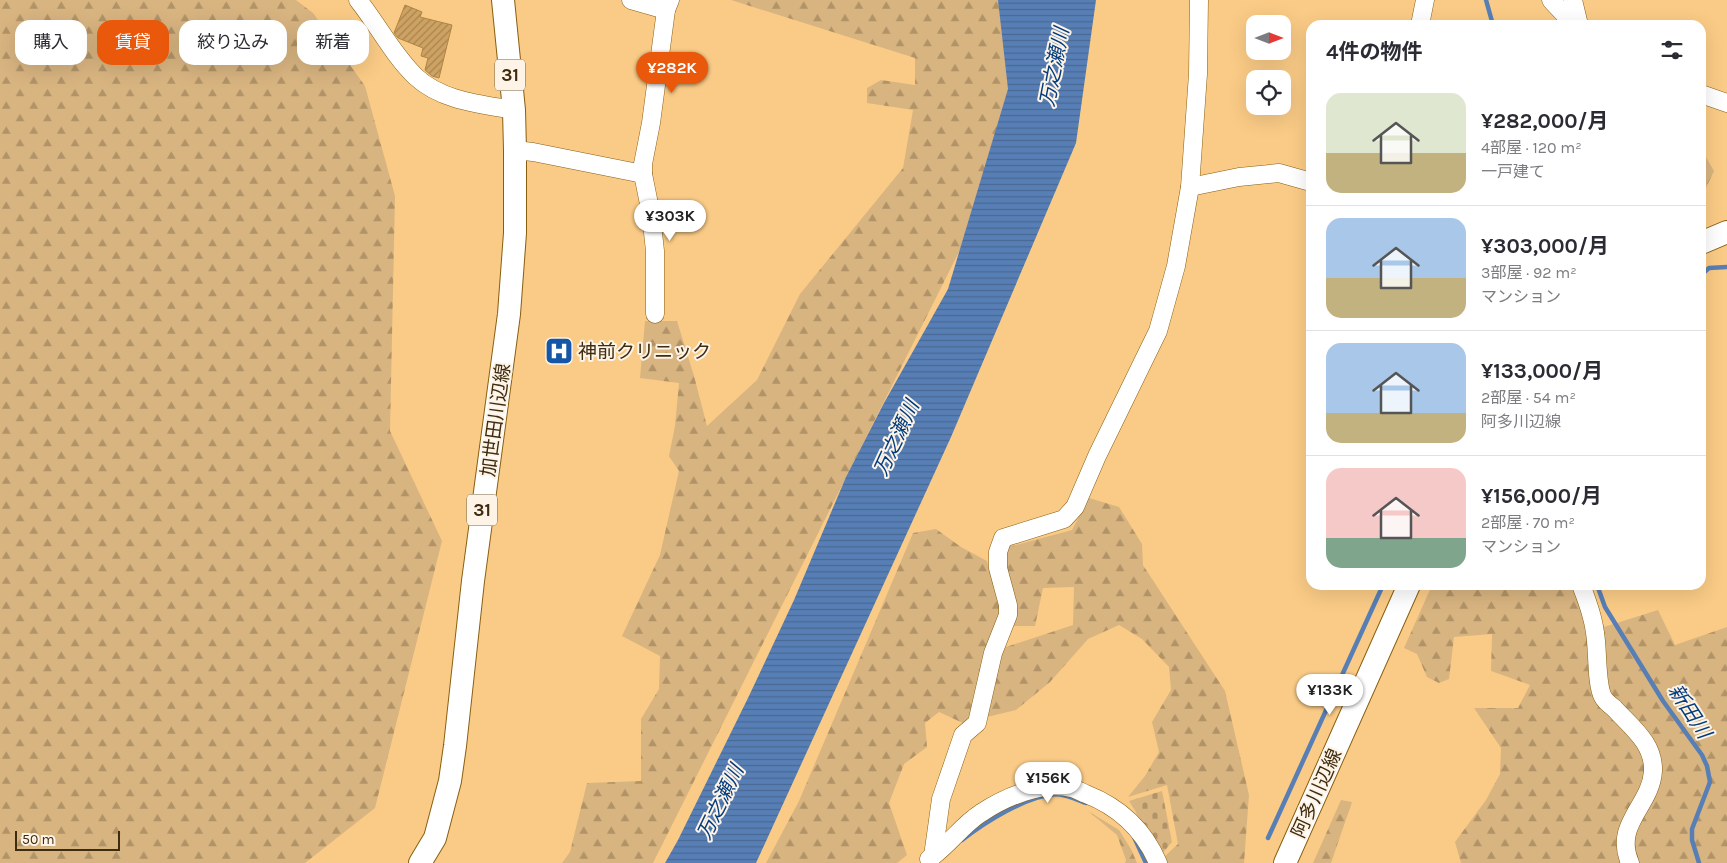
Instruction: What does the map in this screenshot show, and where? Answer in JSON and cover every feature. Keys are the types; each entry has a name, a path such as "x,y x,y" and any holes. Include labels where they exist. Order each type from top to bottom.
{"main road":[{"name":"加世田川辺線","path":"420,863 435,838 450,781 473,581 509,314 515,233 516,150 503,0"},
{"path":"1706,241 1726,231"},
{"name":"阿多川辺線","path":"1285,863 1406,590"}],"street":[{"path":"358,0 399,56 417,77 439,92 465,102 514,110"},
{"path":"631,0 668,5 652,123 643,164 655,251 655,314"},
{"path":"929,860 941,799 963,734 977,723 993,653 1008,615 1008,605 998,568 998,552 1003,538 1064,519 1075,507 1097,456 1158,332 1176,266 1190,187 1198,74 1199,0"},
{"path":"1421,20 1425,0"},
{"path":"1551,0 1570,18"},
{"path":"1706,96 1727,102"},
{"path":"516,150 643,174"},
{"path":"1190,187 1239,177 1279,173 1306,181"},
{"path":"1583,590 1595,632 1603,696 1647,744 1652,758 1652,783 1630,825 1625,841 1626,853 1630,863"},
{"path":"929,860 979,814 1004,799 1036,789 1053,787 1071,788 1097,798 1116,809 1130,820 1143,835 1153,850 1158,863"}],"green space":[{"path":"0,0 296,0 313,13 318,20 297,20 297,65 350,65 365,86 395,196 390,431 442,541 375,808 305,863 0,863"},
{"path":"731,0 1051,0 1033,104 653,863 562,863 570,852 587,783 641,781 641,719 659,689 660,656 622,636 660,555 679,471 669,456 675,426 679,383 640,378 645,321 677,321 707,426 757,380 800,294 903,168 913,110 867,103 867,88 881,80 915,85 915,58"},
{"path":"1706,157 1714,171 1706,188"},
{"path":"1089,498 1119,507 1142,544 1143,565 1225,691 1249,795 1244,863 1167,863 1165,856 1178,844 1167,785 1128,797 1145,776 1159,752 1152,722 1171,690 1169,667 1142,639 1119,625 1088,639 1050,682 1016,710 987,717 1003,648 1073,625 1074,587 1043,588 1035,626 1012,626 1004,564 1008,547 1072,530"},
{"path":"936,529 961,547 987,561 1001,614 971,716 965,724 939,712 925,723 927,747 904,764 889,803 907,855 897,863 766,863 799,801 913,533"},
{"path":"1430,590 1591,590 1604,627 1658,610 1675,645 1727,627 1727,863 1461,863 1455,842 1486,800 1500,774 1501,748 1474,708 1518,708 1530,685 1491,671 1492,634 1454,637 1449,679 1439,683 1427,677 1417,654 1404,648"},
{"path":"1162,791 1172,842 1162,854 1129,801"},
{"path":"1341,800 1352,802 1331,863 1313,863"},
{"path":"1088,811 1119,830 1137,863 1125,863 1126,860 1117,835"}],"water":[{"name":"万之瀬川","path":"998,0 1096,0 1076,143 951,437 756,863 665,863 748,698 794,600 846,477 884,403 948,289 1008,89"}],"building":[{"path":"405,5 422,12 420,17 452,25 439,78 432,76 425,70 428,58 421,56 423,48 398,38 394,33"}],"waterway":[{"path":"1486,0 1492,20"},
{"name":"新田川","path":"1706,271 1709,268 1727,267"},
{"path":"1268,838 1381,590"},
{"name":"新田川","path":"1599,590 1605,607 1663,701 1702,755 1707,766 1710,782 1692,829 1692,840 1699,863"},
{"name":"新田川","path":"962,840 982,825 1006,811 1044,796 1056,794 1086,803"},
{"name":"新田川","path":"1134,837 1146,863"}],"place":[{"name":"神前クリニック","path":"559,351"}]}
